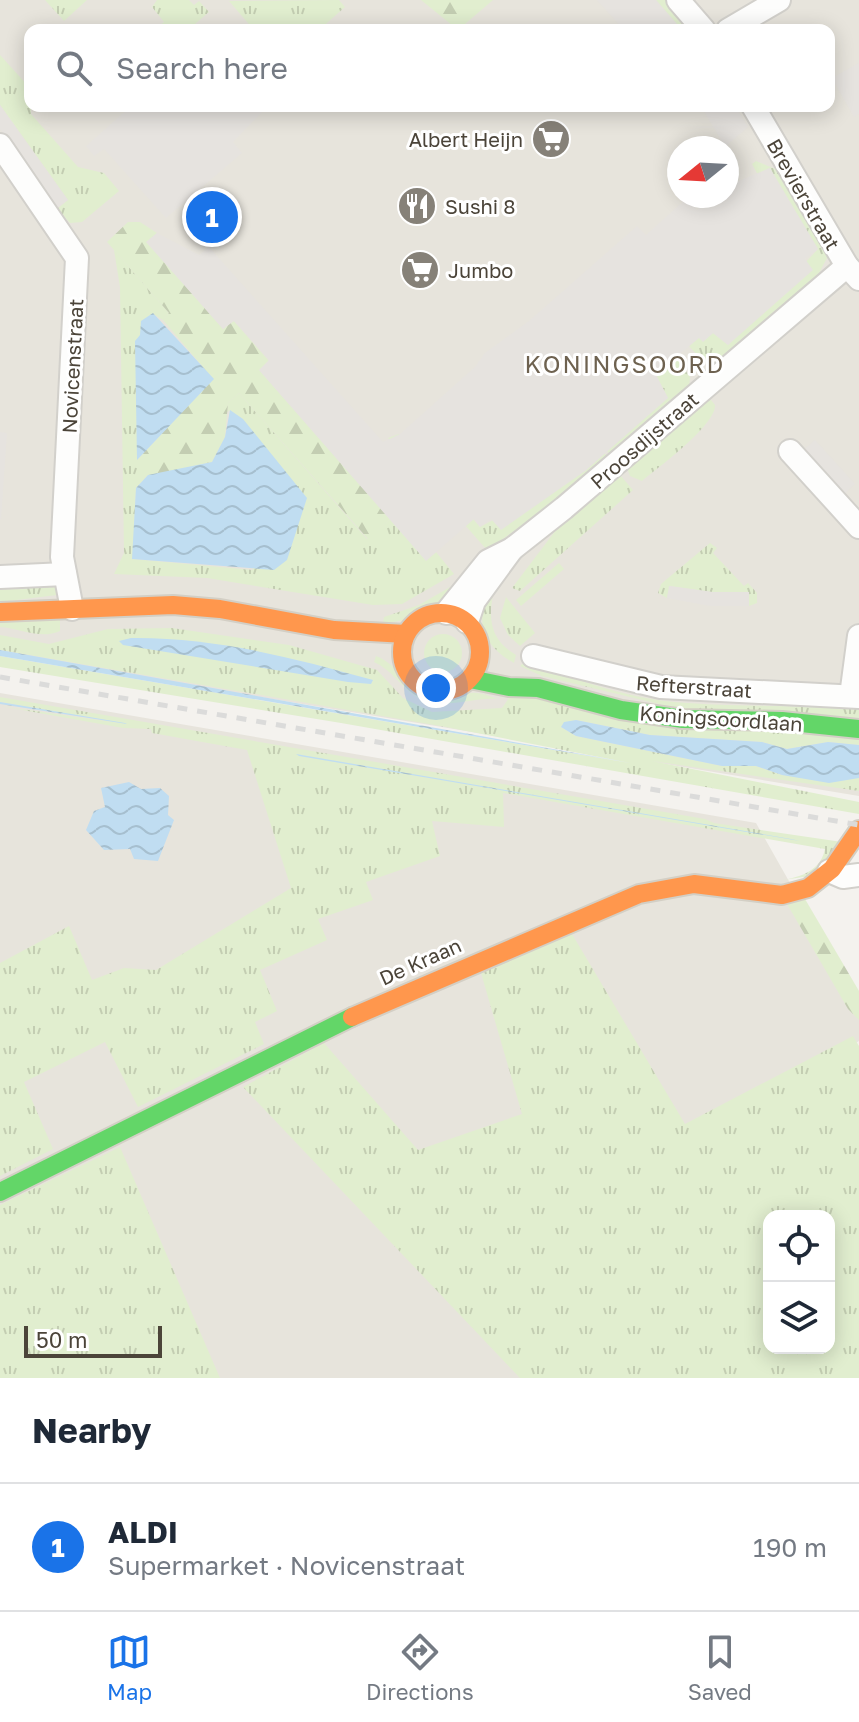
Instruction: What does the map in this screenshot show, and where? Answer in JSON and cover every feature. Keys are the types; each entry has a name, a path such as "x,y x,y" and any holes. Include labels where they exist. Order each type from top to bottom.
{"street":[{"path":"678,0 699,24"},
{"path":"738,24 779,0"},
{"name":"Brevierstraat","path":"757,112 853,272"},
{"name":"Novicenstraat","path":"0,145 77,258 62,557 71,591 72,609"},
{"name":"Proosdijstraat","path":"446,613 488,561 512,549 853,272"},
{"path":"790,451 859,527"},
{"name":"Proosdijstraat","path":"467,622 474,601 512,549"},
{"path":"0,577 65,574"},
{"path":"0,612 173,605 220,609 334,630 406,634"},
{"path":"334,630 388,654 417,683 430,690 459,687 470,679 480,654 477,636 467,622 446,613 430,614 416,622 388,654"},
{"path":"855,696 859,636"},
{"name":"Koningsoordlaan","path":"480,654 518,664 538,688"},
{"name":"Refterstraat","path":"518,664 661,687 855,696"},
{"name":"Koningsoordlaan","path":"470,679 509,687 538,688 621,710 683,719 782,721 859,729"},
{"name":"De Kraan","path":"0,1192 374,1006 639,894 664,886 714,884 770,896 806,890 829,871 859,830"},
{"path":"829,871 838,877 859,875"}],"shaded area":[{"path":"0,0 859,0 859,796 0,654"},
{"path":"597,0 656,0 677,24 619,24"},
{"path":"859,63 859,114 854,117 835,83 835,76"},
{"path":"0,105 68,200 57,208 0,129"},
{"path":"124,112 262,112 233,142 242,153 166,218 104,149 94,156 86,146"},
{"path":"705,112 739,112 748,127 738,136 719,136"},
{"path":"770,168 818,249 805,259 813,270 728,345 713,333 703,342 699,338 676,357 656,375 668,398 585,471 501,530 491,519 480,527 474,519 426,561 259,370 269,360 234,321 223,329 146,242 157,233 199,255 209,247 383,442 400,434 475,367 485,353 529,321 637,226 646,235 676,208 739,208 739,181"},
{"path":"0,432 7,433 1,519 0,519"},
{"path":"815,440 855,484 842,496 801,452"},
{"path":"669,586 712,592 749,592 749,606 710,606 667,598"},
{"path":"0,693 756,823 859,1005 859,1041 457,1292 541,1378 0,1378"}],"green space":[{"path":"45,0 87,0 64,21"},
{"path":"157,0 189,0 194,5 199,1 209,12 195,24 162,24 164,22 152,7"},
{"path":"339,0 345,7 326,24 249,24 229,1"},
{"path":"421,0 493,0 465,24 451,24"},
{"path":"656,0 666,0 687,24 677,24"},
{"path":"0,55 24,81 24,112 31,112 78,167 104,173 119,191 82,222 70,223 57,209 68,200 0,105"},
{"path":"756,161 780,171 828,256 818,275 727,355 710,362 698,356 689,346 699,337 703,341 713,333 728,345 818,249 769,168 758,175 752,164"},
{"path":"128,222 140,222 157,233 147,242 223,329 233,320 269,361 260,371 390,519 368,539 239,393 228,403 225,437 212,462 154,476 137,474 137,460 213,379 163,320 169,313 107,242"},
{"path":"114,250 169,313 163,320 153,314 140,335 137,473 148,475 136,488 133,559 253,570 230,410 227,412 228,403 239,393 367,539 390,519 426,560 436,552 454,574 402,604 373,605 207,578 114,574 124,553 120,287"},
{"path":"676,357 690,377 689,389 613,458 598,441 668,398 656,375"},
{"path":"711,400 715,405 713,413 697,434 642,481 630,476 627,468 700,403"},
{"path":"399,434 480,527 585,471 595,462 596,443 610,460 487,550 388,438"},
{"path":"620,475 633,490 520,591 512,588 559,526"},
{"path":"710,543 717,548 713,553 744,586 748,583 757,593 757,603 749,606 748,592 712,592 670,586 667,598 658,593 661,584"},
{"path":"559,563 564,569 521,606 516,600"},
{"path":"54,581 58,588 57,595 0,602 0,589 34,587 34,582"},
{"path":"457,583 442,600 425,612 383,623 384,617 419,605"},
{"path":"489,591 493,594 493,629 501,643 516,655 514,663 495,649 485,633 482,614"},
{"path":"506,597 535,633 520,646 508,635 500,618"},
{"path":"60,618 60,631 52,633 38,634 0,627 0,622"},
{"path":"172,628 289,645 377,670 403,698 432,712 502,708 511,695 859,739 859,745 828,742 787,749 762,742 650,735 576,720 561,727 576,736 722,766 756,766 782,775 859,778 859,791 652,761 859,802 859,814 0,667 0,656 630,763 446,727 0,650 0,635 49,644 108,629"},
{"path":"443,634 457,639 462,653 457,667 443,672 429,667 424,653 429,639"},
{"path":"376,656 425,693 451,697 477,693 497,699 444,704 424,700 374,662"},
{"path":"527,660 585,682 646,698 709,704 859,709 859,718 680,709 542,676 520,666"},
{"path":"0,697 714,823 842,842 810,876 781,880 811,870 822,858 825,849 503,793 504,827 432,821 440,856 366,882 373,900 318,919 327,940 260,970 277,1011 255,1022 264,1044 138,1107 105,1042 24,1082 53,1149 0,1176 0,963 69,926 92,980 124,968 156,970 291,888 247,750 152,733 151,729 123,728 0,706 127,724 0,702"},
{"path":"805,899 859,991 859,1020 848,1009 787,904"},
{"path":"572,934 685,1124 853,1036 859,1046 859,1378 520,1378 243,1087 324,1043 418,1150 522,1114 481,973"},
{"path":"120,1147 220,1378 0,1378 0,1205"}],"water":[{"path":"153,313 214,379 137,460 135,341 140,335 141,321"},
{"path":"230,410 243,419 307,498 287,560 274,570 132,559 136,488 148,475 212,462 225,437"},
{"path":"131,638 223,645 373,680 371,684 348,682 123,645 119,641"},
{"path":"0,650 631,763 0,656"},
{"path":"0,704 125,723 127,724"},
{"path":"576,720 650,735 762,742 787,749 828,742 859,745 859,778 829,783 782,775 756,766 722,766 576,736 561,727 564,722"},
{"path":"296,754 791,839 800,841 299,756"},
{"path":"129,782 141,789 160,788 169,796 168,815 174,820 158,861 134,859 130,849 104,850 86,830 94,811 105,807 101,788"}],"railway":[{"path":"0,677 859,825"}],"traffic: fast":[{"path":"470,679 509,687 538,688 621,710 683,719 782,721 859,729"},
{"path":"0,1192 352,1017"}],"traffic: slow":[{"path":"0,612 173,605 220,609 334,630 406,634"},
{"path":"441,613 456,616 469,624 477,637 480,652 477,667 469,680 456,688 441,691 426,688 413,680 405,667 402,652 405,637 413,624 426,616 441,613"},
{"path":"352,1017 639,894 694,884 782,895 808,888 832,869 859,830"}],"place":[{"name":"Albert Heijn","path":"551,139"},
{"name":"Sushi 8","path":"417,206"},
{"name":"ALDI","path":"212,217"},
{"name":"Jumbo","path":"420,270"}],"district":[{"name":"KONINGSOORD","path":"625,363"}]}
